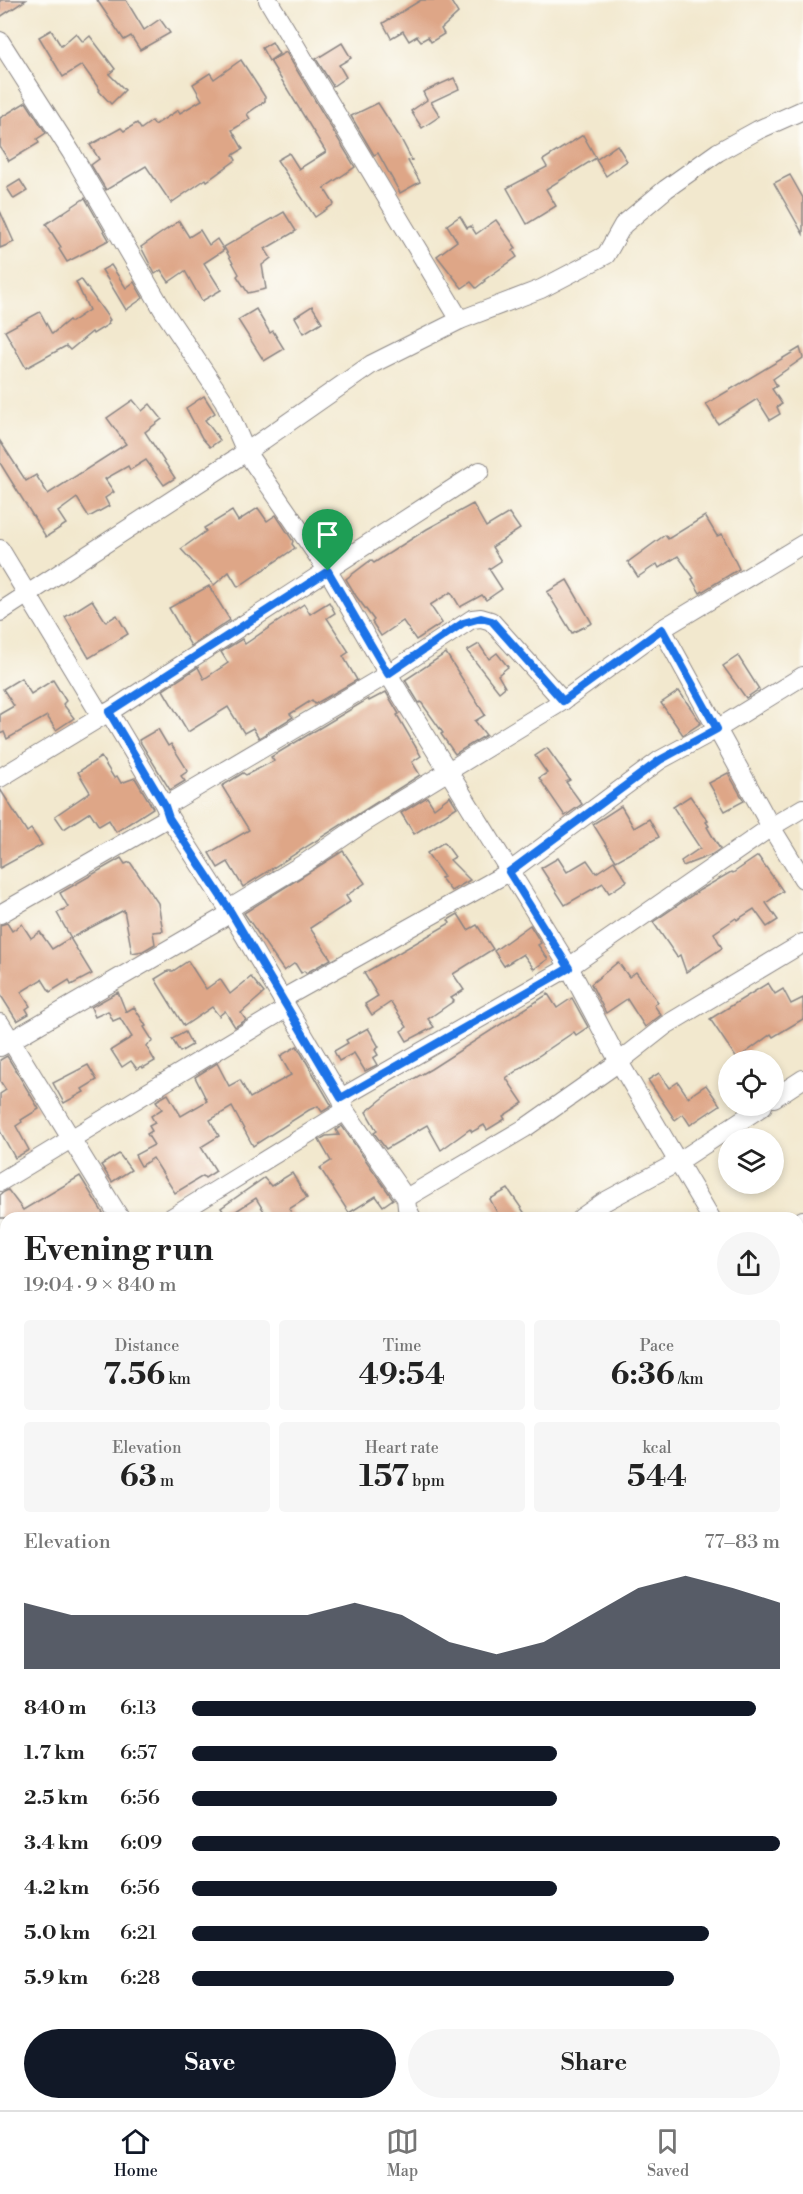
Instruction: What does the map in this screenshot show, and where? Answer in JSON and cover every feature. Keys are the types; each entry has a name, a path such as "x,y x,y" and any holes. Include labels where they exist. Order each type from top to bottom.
{"street":[{"path":"268,0 460,320"},
{"path":"0,41 71,152 163,310 224,401 246,452 328,571 388,674 569,968 619,1062 707,1212"},
{"path":"0,612 246,452 372,364 460,320 541,290 606,255 623,225 666,189 718,152 758,130 803,110"},
{"path":"0,778 105,714 480,471"},
{"path":"6,1044 230,911 364,822 563,701 662,629 803,544"},
{"path":"0,549 230,911 404,1211 619,1062 666,1025 803,944"},
{"path":"0,914 388,674 463,623 481,618 492,621 563,701"},
{"path":"662,629 771,827 803,879"},
{"path":"0,1182 285,1004 509,872 660,760 717,729 803,676"},
{"path":"180,1212 343,1105 569,968 771,827 803,808"},
{"path":"0,1023 6,1044 72,1138 116,1212"},
{"path":"784,1091 803,1078"},
{"path":"590,1212 612,1197 678,1162 748,1116"}],"building":[{"path":"0,0 26,0 0,17"},
{"path":"97,0 126,0 144,30 160,19 170,33 140,50 131,36 124,40"},
{"path":"421,0 450,0 458,13 441,29 444,34 431,42 428,37 421,41 417,36 409,41 403,31 391,38 383,23"},
{"path":"51,30 61,46 76,33 83,42 90,36 115,69 109,74 125,90 111,104 99,91 82,65 63,77 39,37"},
{"path":"272,42 279,54 269,61 262,48"},
{"path":"342,43 351,58 339,65 346,77 333,86 316,59"},
{"path":"286,52 355,167 324,188 334,204 315,217 277,160 289,153 299,169 326,152 270,61"},
{"path":"241,60 265,97 265,101 247,114 250,119 232,130 243,149 233,155 236,160 171,203 146,166 106,190 91,165 99,159 90,145 121,128 124,131 137,123 141,129 152,121 155,125 178,110 180,113 202,100 193,84 210,73 214,79"},
{"path":"454,78 459,89 431,102 440,116 422,128 411,111 427,100 423,92"},
{"path":"26,102 46,133 37,139 39,143 9,161 0,147 0,118"},
{"path":"378,103 401,139 412,160 408,161 420,182 400,193 378,153 374,155 351,116"},
{"path":"583,135 596,158 546,189 556,206 527,224 507,188 547,167 543,160"},
{"path":"617,145 627,161 606,176 596,160"},
{"path":"790,175 803,198 803,234 774,183"},
{"path":"20,180 27,191 14,199 7,188"},
{"path":"85,198 109,240 67,262 59,249 61,247 46,224"},
{"path":"0,211 14,242 0,248"},
{"path":"284,212 296,231 265,249 271,258 262,265 266,289 248,293 237,276 239,274 224,247"},
{"path":"460,216 467,228 471,226 476,234 496,220 516,248 513,251 517,257 476,288 471,282 462,288 437,256 457,241 447,225"},
{"path":"179,221 189,237 200,230 209,245 217,239 224,250 204,263 221,290 202,301 185,271 169,282 161,270 155,274 141,247"},
{"path":"111,265 126,288 134,282 143,298 126,310 102,270"},
{"path":"81,279 110,320 109,324 93,334 92,332 70,350 66,346 26,368 5,331 40,312 52,334 69,320 71,322 89,310 76,282"},
{"path":"312,306 322,322 304,333 295,317"},
{"path":"256,309 270,333 273,331 284,349 264,361 238,320"},
{"path":"800,348 803,358 773,379 777,386 772,389 782,404 777,407 780,414 770,420 757,399 718,424 706,404"},
{"path":"204,396 215,413 205,420 220,440 210,447 202,438 186,408"},
{"path":"133,400 142,411 150,404 162,419 145,432 175,478 164,485 146,460 130,470 128,466 105,479 114,492 105,498 109,506 89,517 77,498 58,512 66,524 46,537 0,463 0,441 26,481 36,475 48,494 126,444 107,418"},
{"path":"473,504 486,527 509,513 520,529 492,547 501,561 489,569 502,589 486,600 482,595 460,607 451,592 430,605 442,623 416,640 403,621 381,636 372,622 374,620 346,579 371,560 374,563 427,529"},
{"path":"258,508 267,521 276,515 295,548 238,587 229,572 214,585 181,549 206,531 204,528 232,511 238,521"},
{"path":"705,516 717,536 722,534 739,569 700,593 692,579 694,578 678,556 659,568 657,564 638,577 628,562 665,535 668,539"},
{"path":"567,580 592,623 572,633 547,592"},
{"path":"209,586 230,620 191,646 169,608"},
{"path":"92,600 106,622 117,615 128,634 89,658 65,617"},
{"path":"329,602 335,613 327,618 349,652 343,656 357,680 315,704 312,700 290,714 293,717 259,738 253,728 244,733 228,707 188,732 163,690 198,667 204,679 228,663 221,652 242,639 245,644 304,604 310,614"},
{"path":"479,644 489,659 497,653 508,667 498,675 505,687 499,692 467,651"},
{"path":"446,653 485,715 475,721 486,735 455,754 441,734 443,733 421,702 419,703 405,680"},
{"path":"738,656 759,689 746,698 723,666"},
{"path":"21,678 31,694 53,680 66,701 63,704 74,718 56,730 47,716 7,739 4,732 0,734 0,714 14,706 3,689"},
{"path":"679,691 701,723 683,735 661,703"},
{"path":"386,692 421,756 412,762 420,775 243,887 228,862 218,868 209,853 249,830 222,786 243,773 246,775 274,761 271,757 368,699 369,701"},
{"path":"158,729 168,746 171,744 188,771 181,776 185,781 170,790 139,740"},
{"path":"547,748 570,780 566,782 582,804 565,816 539,778 547,773 535,756"},
{"path":"101,757 114,778 117,776 121,783 135,778 153,808 116,832 109,820 99,826 90,812 64,829 55,816 90,792 78,772"},
{"path":"728,773 744,801 725,811 709,783"},
{"path":"0,789 27,832 31,829 42,845 0,868"},
{"path":"450,796 457,807 414,834 401,813 427,797 434,808"},
{"path":"690,796 708,821 706,822 709,826 707,827 720,849 683,866 681,861 700,848 673,807"},
{"path":"621,806 634,828 649,819 659,837 616,861 593,824"},
{"path":"444,842 455,857 450,860 470,880 451,891 427,853"},
{"path":"343,851 365,883 346,896 350,902 310,928 331,959 306,973 304,971 301,973 295,963 284,971 244,913"},
{"path":"758,856 783,891 766,903 778,920 767,927 754,909 737,920 736,918 714,933 722,948 686,972 680,955 677,957 653,922 700,890 731,872 733,873"},
{"path":"121,858 125,864 130,862 158,903 163,931 153,932 155,944 143,951 132,953 124,910 71,938 57,913 68,907 60,893"},
{"path":"558,858 567,872 587,860 596,873 614,861 627,881 609,893 603,883 565,905 541,868"},
{"path":"458,914 468,930 477,925 493,949 453,974 464,990 451,998 454,1001 428,1019 434,1027 407,1041 401,1031 407,1027 391,1002 372,1015 365,1004 378,996 364,973 450,923 448,920"},
{"path":"7,923 12,931 22,924 31,938 40,932 52,949 70,938 92,974 71,985 69,980 50,992 42,979 21,992 30,1006 26,1009 29,1014 17,1021 0,994 0,925"},
{"path":"530,925 541,943 538,945 548,959 534,969 523,954 504,966 494,951"},
{"path":"188,961 206,989 220,979 230,994 251,977 264,993 241,1013 246,1020 235,1027 225,1011 219,1016 212,1007 184,1026 155,979"},
{"path":"618,962 629,977 636,972 658,1002 654,1005 661,1015 645,1027 627,999 606,1013 591,984"},
{"path":"768,983 775,994 783,989 791,1004 803,998 803,1019 773,1037 771,1034 749,1050 731,1050 710,1019"},
{"path":"118,992 126,1012 134,1007 153,1041 146,1046 155,1061 143,1068 142,1066 137,1069 131,1061 122,1067 111,1050 132,1037 120,1018 113,1021 108,1011 95,1017 91,1007"},
{"path":"548,994 557,1008 572,998 588,1027 576,1035 574,1032 506,1078 523,1103 503,1116 505,1119 487,1130 484,1125 472,1132 470,1129 441,1150 427,1125 386,1149 374,1133 377,1131 366,1112 392,1091 431,1069"},
{"path":"368,1028 379,1047 375,1050 378,1055 373,1058 377,1065 365,1071 354,1053 339,1061 334,1051 348,1043 346,1040"},
{"path":"185,1032 192,1045 180,1052 172,1039"},
{"path":"297,1046 332,1106 322,1112 318,1106 309,1110 253,1146 232,1107 210,1120 219,1136 201,1147 216,1171 175,1193 153,1158 141,1166 135,1155 154,1145 147,1134 152,1131 149,1126 155,1123 151,1116 162,1109 156,1101 168,1094 181,1116 207,1101 195,1077 217,1063 229,1086 240,1080 250,1098 291,1075 280,1056"},
{"path":"7,1056 39,1109 21,1120 22,1122 16,1126 29,1150 15,1158 0,1131 0,1094 6,1090 0,1081 0,1060"},
{"path":"88,1065 97,1080 82,1089 84,1092 64,1103 53,1083"},
{"path":"659,1073 669,1088 678,1082 688,1097 706,1085 718,1102 718,1106 690,1125 683,1114 675,1120 648,1080"},
{"path":"342,1126 393,1199 383,1206 376,1196 348,1212 320,1168 331,1161 319,1140 326,1136 339,1135 336,1130"},
{"path":"119,1154 131,1170 112,1182 101,1165"},
{"path":"292,1173 307,1198 289,1209 291,1212 264,1212 256,1198 235,1212 224,1212 221,1208 264,1178 271,1186"},
{"path":"80,1176 102,1212 0,1212 0,1195 8,1190 23,1210"},
{"path":"508,1189 524,1212 497,1212 490,1199"}],"route":[{"path":"328,571 388,674 463,623 481,618 492,621 563,701 662,629 717,729 660,760 509,872 569,968 341,1098 229,909 169,818 165,806 109,712 328,571"}]}
